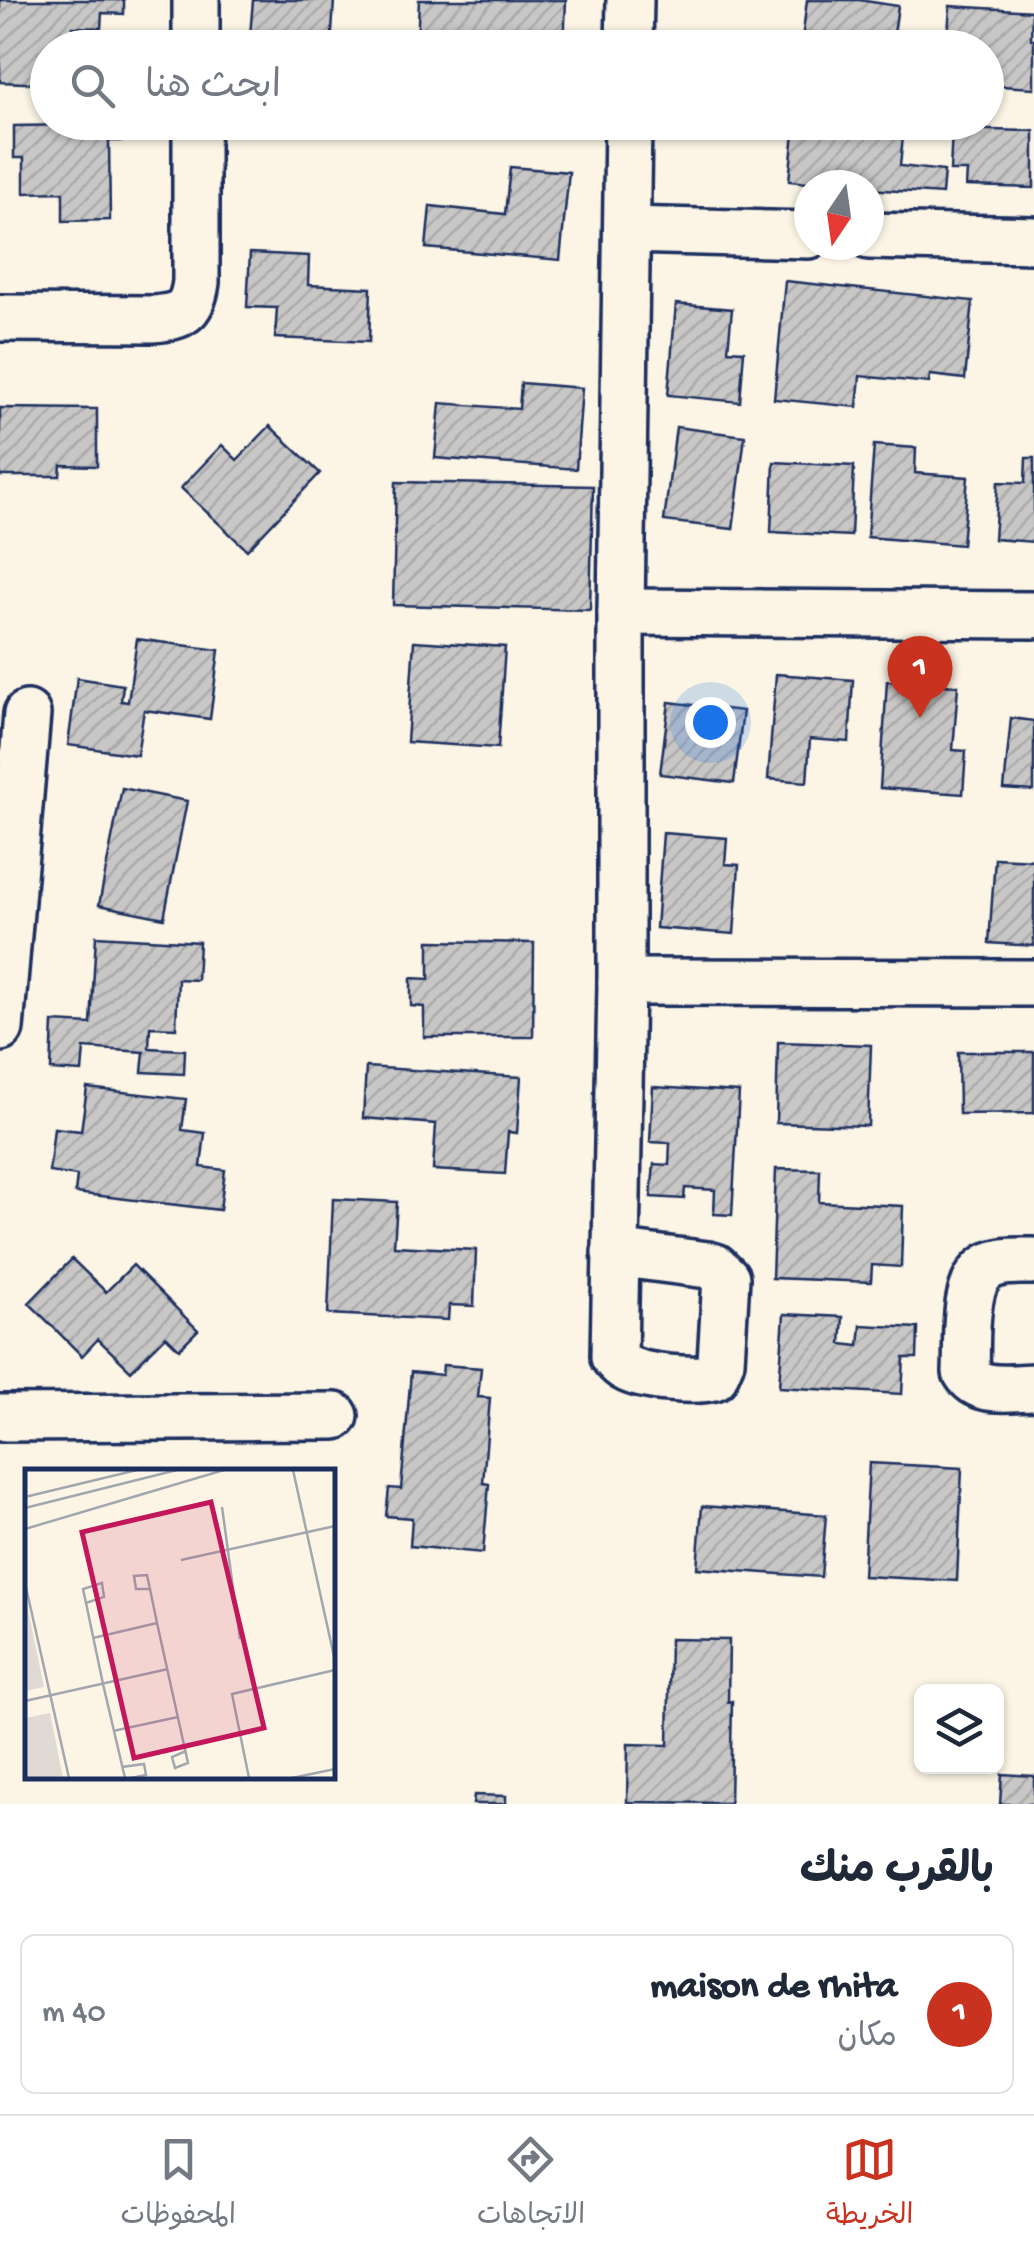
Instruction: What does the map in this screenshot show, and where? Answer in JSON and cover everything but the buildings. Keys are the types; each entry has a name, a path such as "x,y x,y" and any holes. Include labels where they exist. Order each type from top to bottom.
{"street":[{"path":"196,0 196,30"},
{"path":"629,30 630,0"},
{"path":"0,318 154,319 184,312 193,300 196,282 196,140"},
{"path":"615,1253 628,140"},
{"path":"627,230 794,234"},
{"path":"884,236 1034,240"},
{"path":"621,612 1034,615"},
{"path":"0,1028 27,714"},
{"path":"621,982 1034,983"},
{"path":"1034,1260 995,1263 974,1280 966,1372 970,1380 986,1388 1034,1387"},
{"path":"0,1418 335,1416"}],"place":[{"name":"maison de rhita","path":"920,718"}]}
